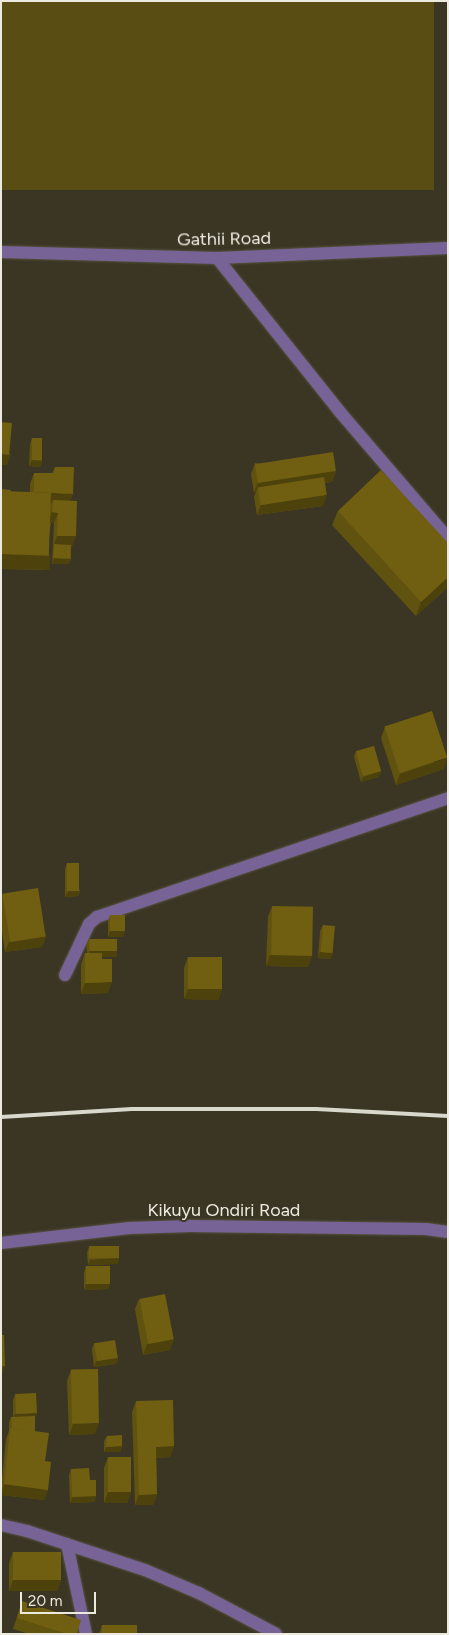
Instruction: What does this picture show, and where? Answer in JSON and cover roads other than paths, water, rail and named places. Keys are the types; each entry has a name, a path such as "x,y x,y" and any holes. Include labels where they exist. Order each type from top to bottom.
{"street":[{"name":"Gathii Road","path":"1,252 217,258 448,248"},
{"path":"217,258 339,411 448,538"},
{"path":"65,975 89,924 97,917 448,798"},
{"name":"Kikuyu Ondiri Road","path":"1,1243 129,1228 190,1226 416,1229 448,1232"},
{"path":"1,1525 67,1544 145,1570 248,1617 276,1634"},
{"path":"67,1544 86,1634"}],"railway":[{"path":"1,1117 132,1109 316,1109 448,1116"}]}
